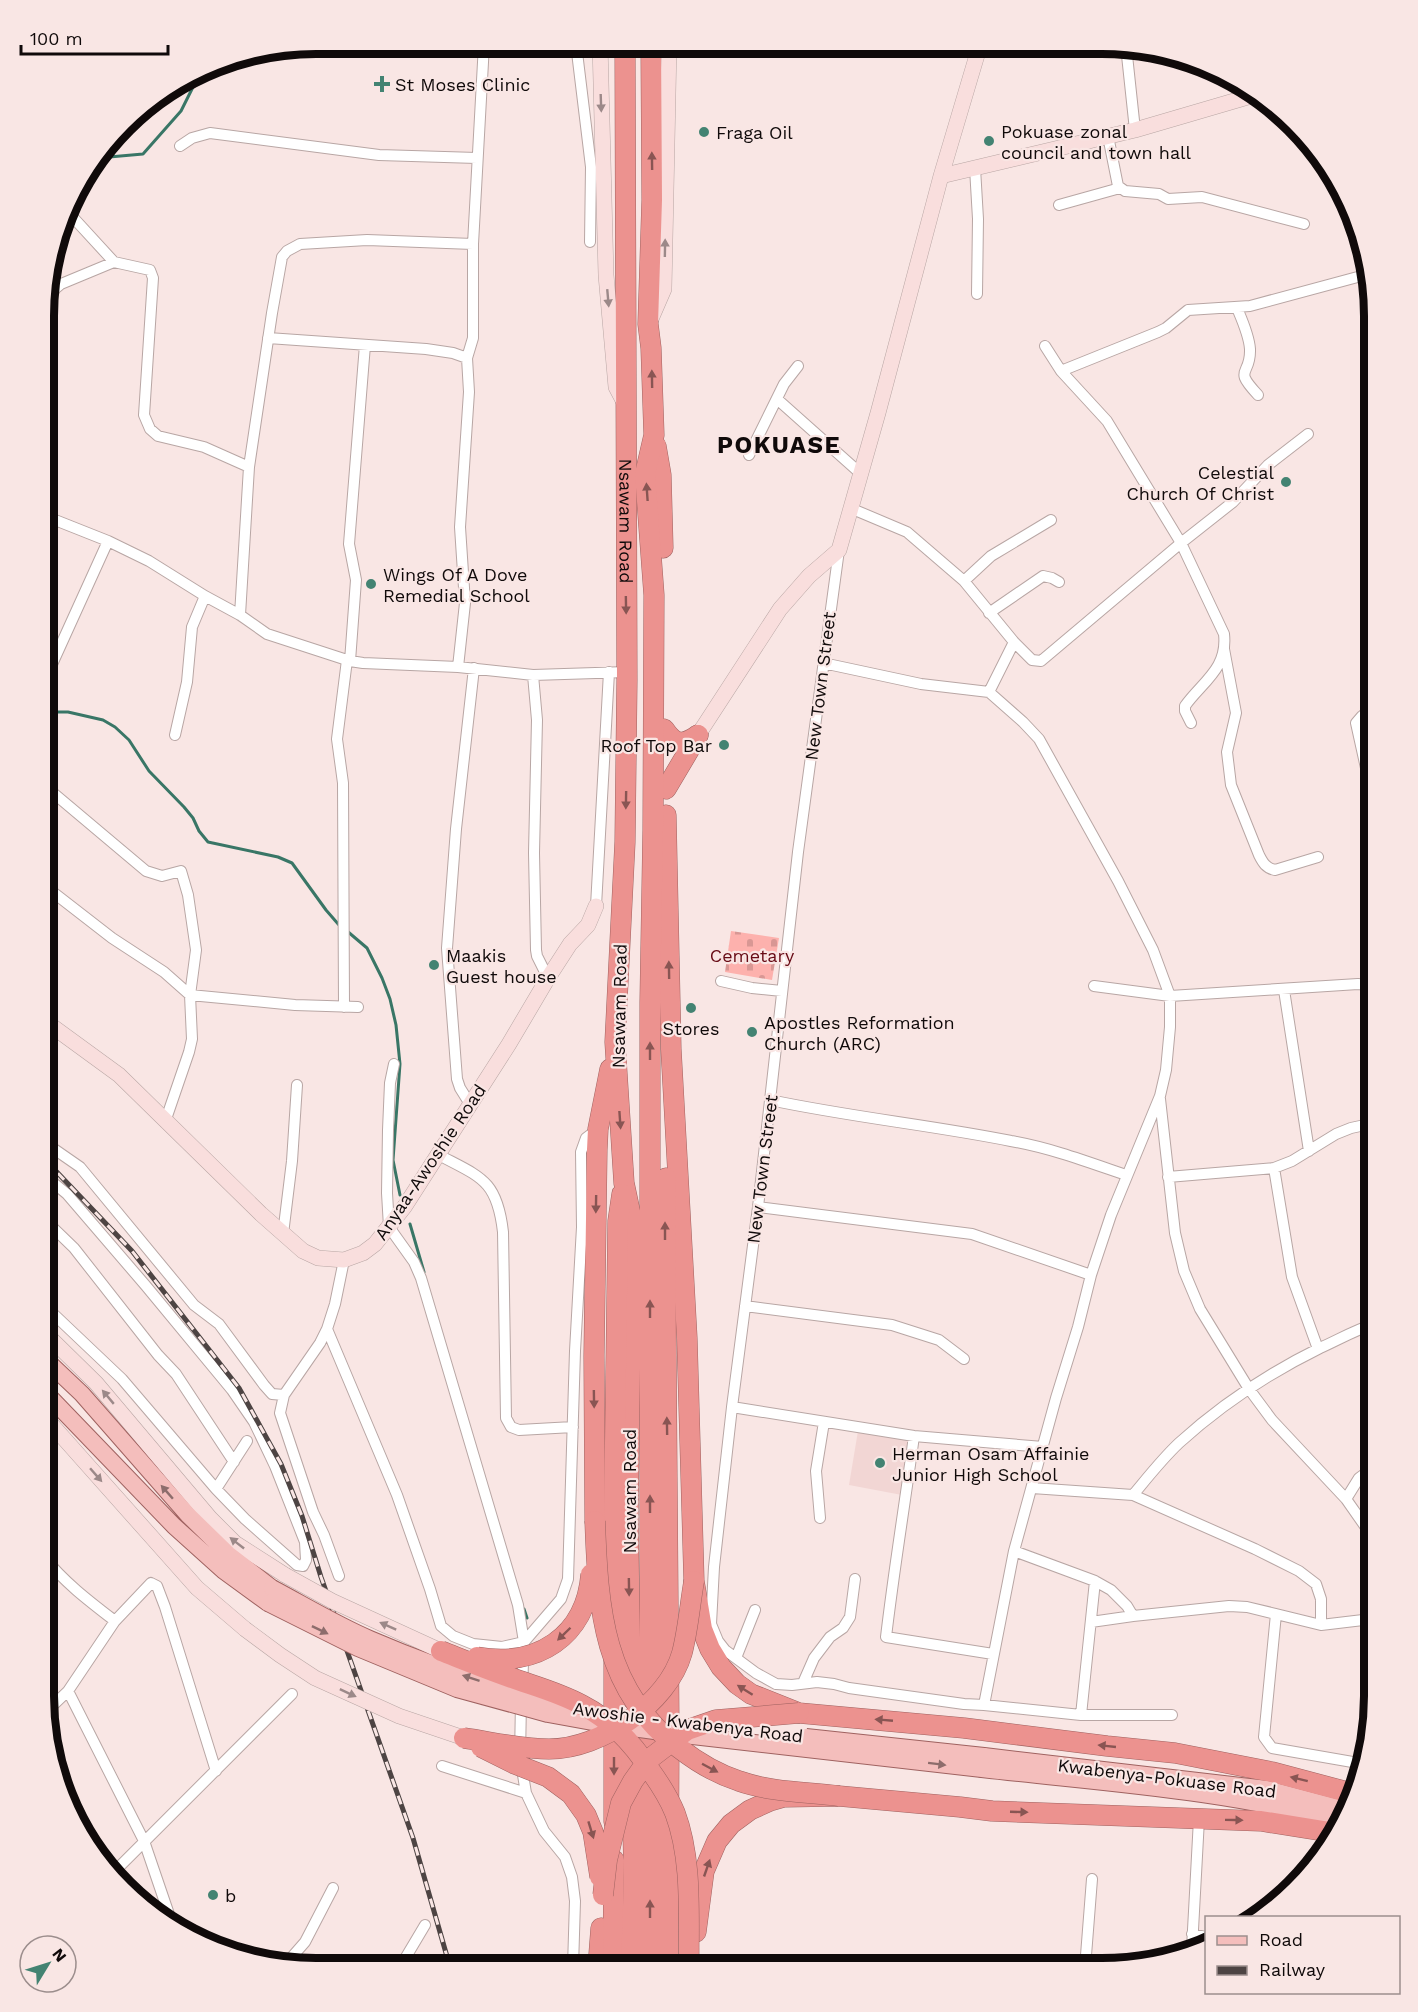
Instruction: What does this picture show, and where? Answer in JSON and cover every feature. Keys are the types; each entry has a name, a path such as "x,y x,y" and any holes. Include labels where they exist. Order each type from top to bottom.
{"highway":[{"name":"Nsawam Road","path":"625,54 625,404 618,672 625,842 615,1042 624,1183 632,1221 628,1518 634,1876 631,1958"},
{"name":"Nsawam Road","path":"650,1958 650,1002 654,595 645,474 654,435 648,324 652,200 651,54"},
{"path":"654,435 661,475 671,1049 687,1338 694,1581 702,1629 721,1667 737,1684 751,1694 799,1713"},
{"path":"664,729 671,739 677,742 690,741 698,735"},
{"path":"666,789 698,735"},
{"path":"615,1042 598,1129 594,1356 597,1569 606,1635 613,1661 625,1687 657,1731 690,1757 713,1770 740,1782 774,1789 993,1811 1261,1821 1326,1831"},
{"path":"668,1958 669,1727 665,1224 671,1049"},
{"path":"613,1958 614,1517 618,1221 624,1183"},
{"path":"441,1651 493,1660 514,1659 540,1652 570,1631 590,1590 595,1521"},
{"path":"464,1738 551,1749 578,1745 604,1737 628,1721 646,1707 673,1674 682,1654 694,1581"},
{"path":"441,1651 554,1692 583,1705 612,1724 638,1751 666,1793 682,1836 691,1958"},
{"path":"599,1958 607,1860 621,1803 648,1760 687,1730 716,1720 799,1713 964,1728 1175,1753 1272,1772 1346,1792"},
{"path":"464,1738 515,1764 548,1777 571,1794 586,1815 593,1832 603,1895"},
{"path":"692,1958 704,1871 717,1841 731,1824 750,1810 784,1797 839,1796"}],"main road":[{"name":"Awoshie - Kwabenya Road","path":"54,1368 81,1394 188,1515 270,1595"},
{"name":"Awoshie - Kwabenya Road","path":"54,1401 174,1526 224,1571 270,1595 441,1668 510,1691 575,1708 682,1724 983,1762"},
{"name":"Kwabenya-Pokuase Road","path":"983,1762 1267,1790 1339,1808"},
{"name":"Kwabenya-Pokuase Road","path":"983,1762 1264,1803 1333,1820"}],"street":[{"path":"458,667 465,603 460,527 469,392 467,358 473,338 473,244 483,54"},
{"path":"577,54 591,167 590,242"},
{"path":"600,54 606,275 616,387 625,404"},
{"path":"648,324 664,289 669,54"},
{"path":"698,735 780,609 809,576 839,550 941,176 977,54"},
{"path":"1127,55 1135,129"},
{"path":"941,176 1108,136 1247,97"},
{"path":"180,146 192,138 210,134 379,155 477,158"},
{"path":"1108,136 1120,188"},
{"path":"975,168 978,219 977,294"},
{"path":"1059,205 1120,188 1125,191 1159,194 1168,199 1202,197 1304,224"},
{"path":"605,206 625,247"},
{"path":"73,218 114,262"},
{"path":"240,615 249,467 282,256 293,246 300,244 367,240 473,244"},
{"path":"56,289 114,262 145,268 152,274 144,415 150,429 158,436 204,447 249,467"},
{"path":"1061,371 1158,332 1188,309 1250,306 1361,276"},
{"path":"1237,308 1250,350 1243,374 1244,379 1258,395"},
{"path":"268,338 426,349 453,353 467,358"},
{"path":"344,1007 343,783 338,739 349,660 356,580 349,544 365,345"},
{"path":"1045,346 1061,371 1107,421 1181,543 1224,634 1224,649 1236,713 1227,752 1229,777 1264,865 1275,870 1318,857"},
{"path":"749,455 784,384 798,366"},
{"path":"777,399 860,473"},
{"path":"850,508 907,532 964,581 989,613 1032,660 1041,661 1233,502 1268,465 1308,434"},
{"path":"54,520 108,541 149,561 240,615 267,634 349,660 474,668 533,675 618,672 596,906"},
{"path":"964,581 991,556 1051,520"},
{"path":"54,660 108,541"},
{"name":"New Town Street","path":"839,550 782,991 758,1207 732,1407 714,1567 711,1624 718,1641 736,1658 776,1684 834,1684 964,1704 1081,1715 1172,1715"},
{"path":"989,613 1043,576 1059,582"},
{"path":"175,735 187,682 192,627 205,596"},
{"path":"989,692 1014,642"},
{"path":"1191,723 1185,706 1210,679 1224,649"},
{"path":"823,663 921,684 989,692 1023,722 1039,739 1118,881 1148,940 1170,996 1166,1070 1160,1096 1126,1175 1091,1275 1014,1551 984,1705"},
{"path":"471,1104 457,1079 447,948 456,829 474,668"},
{"path":"533,675 537,720 534,853 536,950 548,978"},
{"path":"1364,714 1356,723 1364,759"},
{"path":"54,794 146,871 162,876 181,871 188,895 196,950 190,995 192,1040 165,1122"},
{"path":"54,893 112,938 164,972 190,995 295,1005 358,1007"},
{"name":"Anyaa-Awoshie Road","path":"344,1260 363,1253 375,1244 389,1227 471,1104 570,944 588,926 596,906"},
{"path":"721,981 752,988 782,991"},
{"path":"1094,986 1170,996 1364,985"},
{"path":"1284,990 1309,1151"},
{"path":"54,1027 107,1065 303,1251 318,1258 344,1260 327,1329 284,1395 280,1413 313,1512 339,1576"},
{"path":"394,1064 390,1083 388,1130 389,1227 414,1262 421,1278 518,1605 524,1642 520,1757 526,1793 544,1831 564,1857 572,1877 573,1958"},
{"path":"283,1234 292,1161 297,1085"},
{"path":"1160,1096 1175,1233 1184,1271 1200,1309 1249,1389 1284,1434 1346,1499 1364,1525"},
{"path":"770,1100 813,1110 883,1119 1013,1141 1074,1156 1126,1175"},
{"path":"1168,1177 1274,1168 1292,1161 1351,1128 1364,1125"},
{"path":"327,1329 397,1495 441,1626 453,1636 473,1644 502,1647 524,1642 561,1599 568,1579 582,1227 581,1152 586,1138 598,1129"},
{"path":"54,1149 80,1167 194,1305 219,1324 272,1394 284,1395"},
{"path":"437,1154 484,1180 491,1188 501,1213 506,1418 511,1427 519,1430 573,1427"},
{"path":"1274,1168 1292,1277 1318,1349"},
{"path":"54,1183 87,1216 232,1390 254,1422 297,1518 305,1542 306,1560 303,1566 297,1565 245,1519 216,1489 122,1379 54,1314"},
{"path":"758,1207 972,1234 1091,1275"},
{"path":"54,1229 74,1248 158,1355 176,1374 234,1462"},
{"path":"745,1306 892,1325 939,1340 964,1359"},
{"path":"1133,1495 1178,1445 1204,1421 1290,1363 1364,1327"},
{"path":"54,1342 96,1383 210,1518 235,1543 285,1575 332,1601 441,1651"},
{"path":"732,1407 914,1436 1043,1447"},
{"path":"820,1518 816,1471 824,1422"},
{"path":"54,1427 197,1588 245,1629 315,1678 399,1716 464,1738"},
{"path":"914,1436 886,1636 993,1654"},
{"path":"216,1489 247,1441"},
{"path":"1346,1499 1359,1478 1364,1474"},
{"path":"1032,1488 1133,1495 1256,1549 1299,1571 1316,1584 1321,1599 1322,1625"},
{"path":"297,1518 313,1512"},
{"path":"1014,1551 1095,1581 1111,1590 1127,1606 1132,1616"},
{"path":"54,1570 77,1592 115,1621"},
{"path":"803,1683 814,1658 830,1637 843,1628 850,1617 855,1579"},
{"path":"1081,1715 1095,1581"},
{"path":"54,1704 68,1691 115,1621 151,1583 157,1586 216,1771"},
{"path":"1091,1622 1229,1606 1247,1607 1322,1625 1364,1620"},
{"path":"736,1658 755,1610"},
{"path":"1276,1614 1264,1737 1267,1743 1272,1748 1355,1762"},
{"path":"68,1691 144,1841 169,1913"},
{"path":"118,1868 292,1694"},
{"path":"442,1766 526,1793"},
{"path":"1191,1942 1199,1819"},
{"path":"1086,1958 1092,1879"},
{"path":"292,1957 305,1942 333,1888"},
{"path":"405,1958 425,1925"},
{"path":"1192,1934 1205,1937"}],"shaded area":[{"name":"Herman Osam Affainie Junior High School","path":"858,1431 911,1440 902,1495 849,1485"}],"green space":[{"name":"Cemetary","path":"731,931 779,938 772,980 725,972"}],"waterway":[{"path":"108,157 143,154 181,111 195,84"},
{"path":"54,712 68,712 103,720 115,727 129,740 149,771 193,818 199,831 208,842 278,857 292,863 339,925"},
{"path":"347,931 367,948 390,999 396,1025 400,1064 393,1160 400,1195"},
{"path":"410,1224 424,1272"},
{"path":"524,1609 527,1618"}],"railway":[{"path":"54,1169 132,1251 239,1388 281,1464 302,1516 321,1577 413,1838 447,1958"}],"place":[{"name":"St Moses Clinic","path":"382,84"},
{"name":"Fraga Oil","path":"704,132"},
{"name":"Pokuase zonal council and town hall","path":"989,141"},
{"name":"Celestial Church Of Christ","path":"1286,482"},
{"name":"Wings Of A Dove Remedial School","path":"371,584"},
{"name":"Roof Top Bar","path":"724,745"},
{"name":"Maakis Guest house","path":"434,965"},
{"name":"Stores","path":"691,1008"},
{"name":"Apostles Reformation Church (ARC)","path":"752,1032"},
{"name":"Herman Osam Affainie Junior High School","path":"880,1463"},
{"name":"b","path":"213,1895"}],"district":[{"name":"POKUASE","path":"779,445"}]}
